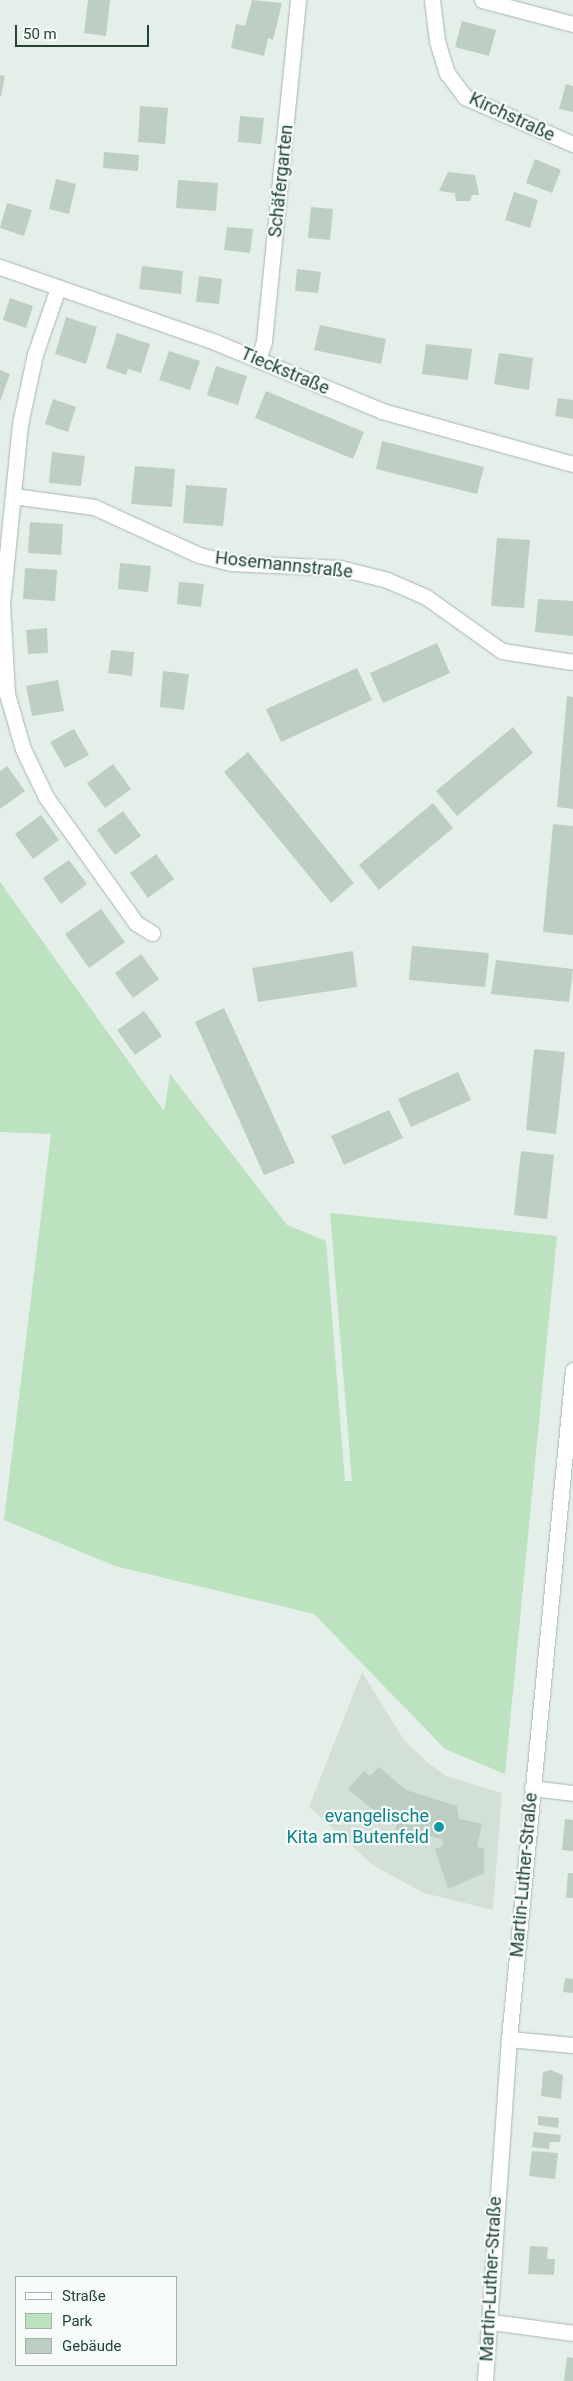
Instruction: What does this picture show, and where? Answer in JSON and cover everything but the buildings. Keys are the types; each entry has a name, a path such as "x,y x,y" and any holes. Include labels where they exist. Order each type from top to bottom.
{"street":[{"name":"Schäfergarten","path":"258,360 264,341 298,0"},
{"name":"Kirchstraße","path":"432,0 437,41 447,73 465,97 573,144"},
{"path":"482,0 573,24"},
{"name":"Tieckstraße","path":"0,268 258,360 382,411 573,464"},
{"path":"58,288 26,392 13,496 2,630 7,694 14,723 46,797 136,923 152,933"},
{"name":"Hosemannstraße","path":"13,496 94,507 199,555 232,563 340,568 387,580 426,597 502,651 573,662"},
{"name":"Martin-Luther-Straße","path":"485,2381 492,2322 490,2262 509,2039 532,1788 569,1451 573,1370"},
{"path":"532,1788 573,1793"},
{"path":"509,2039 573,2045"},
{"path":"492,2322 573,2333"}],"shaded area":[{"path":"362,1672 404,1740 426,1761 446,1776 502,1793 493,1910 424,1893 374,1866 309,1807"}],"green space":[{"path":"0,882 164,1111 170,1074 287,1225 326,1241 345,1481 352,1481 330,1213 557,1236 505,1774 445,1749 314,1614 115,1566 4,1520 51,1134 0,1132"}],"place":[{"name":"evangelische Kita am Butenfeld","path":"439,1827"}]}
